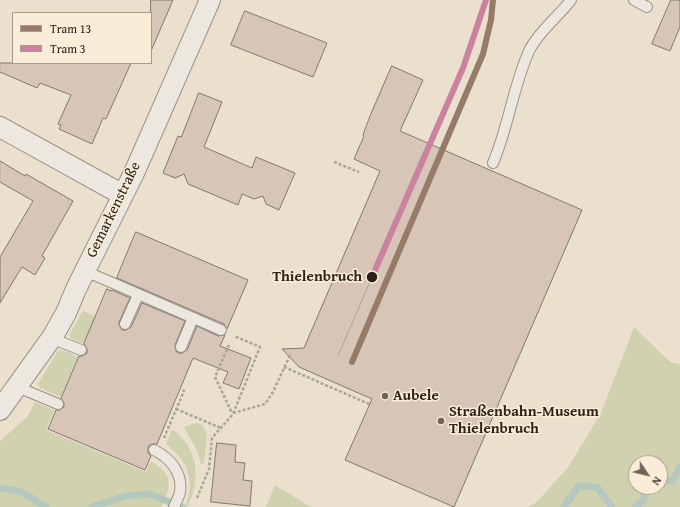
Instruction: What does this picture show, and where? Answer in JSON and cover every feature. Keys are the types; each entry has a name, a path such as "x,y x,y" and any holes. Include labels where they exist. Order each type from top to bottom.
{"street":[{"name":"Gemarkenstraße","path":"0,410 53,336 66,313 84,271 123,194 210,0"},
{"path":"0,127 123,194"}],"lane":[{"path":"493,163 501,144 522,70 530,50 540,35 571,0"},
{"path":"634,0 647,7"},
{"path":"84,271 221,330"},
{"path":"125,324 138,295"},
{"path":"181,347 193,318"},
{"path":"53,336 61,342 81,350"},
{"path":"18,385 27,391 58,404"},
{"path":"154,450 163,454 170,460 179,476 181,485 180,494 176,503"}],"path":[{"path":"334,162 358,172"},
{"path":"196,500 209,469 212,438 233,414 260,346 233,335 215,377 233,414"},
{"path":"233,414 265,404 273,392 291,353"},
{"path":"284,367 370,404"},
{"path":"164,438 184,391 180,389"},
{"path":"176,409 220,428"}],"green space":[{"path":"83,311 193,358 190,366 92,325 84,344 71,338 69,335"},
{"path":"634,327 670,362 680,364 680,507 528,507 537,502 569,466 601,413"},
{"path":"63,350 78,357 61,397 40,388 38,384 58,351"},
{"path":"35,402 54,410 46,430 146,472 151,461 158,466 167,476 169,486 162,507 0,507 0,441 28,416"},
{"path":"196,423 203,425 207,435 203,464 201,464 197,450 184,428"},
{"path":"172,429 181,436 187,445 192,454 195,465 195,486 187,507 185,506 190,488 188,471 179,457 166,444"},
{"path":"275,485 311,507 266,507"}],"building":[{"path":"151,0 173,0 152,49 152,12"},
{"path":"671,0 680,0 680,27 670,51 652,44"},
{"path":"245,11 327,43 313,77 231,45"},
{"path":"0,63 131,64 106,119 103,118 92,144 59,129 61,125 58,124 71,95 40,83 37,88 0,72"},
{"path":"392,66 423,80 400,131 582,210 454,507 345,460 372,399 299,367 282,349 304,348 380,171 354,159 364,136 363,135 370,116"},
{"path":"199,93 222,102 204,147 252,168 256,157 295,173 279,210 266,204 263,196 254,199 242,194 238,205 188,184 184,174 175,178 163,173 178,136 181,137"},
{"path":"0,161 73,201 42,256 45,258 35,275 22,267 0,303 0,257 33,201 0,182"},
{"path":"136,232 248,280 227,329 224,324 117,278"},
{"path":"107,289 130,298 119,322 122,330 126,330 131,327 142,303 185,321 175,345 178,353 182,353 187,350 197,326 218,336 225,335 220,346 251,358 239,389 223,383 228,372 193,358 157,444 151,444 148,447 148,453 151,456 145,470 48,429 56,410 64,407 64,403 61,398 79,356 87,353 87,349 84,344"},
{"path":"217,443 236,445 235,462 245,463 243,480 252,481 250,506 211,502"}],"waterway":[{"path":"668,480 672,481 680,467"},
{"path":"564,507 579,486 597,487 612,507"},
{"path":"0,488 22,492 46,507"},
{"path":"92,507 126,496 149,494 182,507"},
{"path":"635,507 644,500 644,495"}],"tram line":[{"name":"3","path":"372,277 463,68 486,0"},
{"name":"13","path":"352,362 483,54 491,20 493,0"},
{"path":"338,356 372,277"}],"place":[{"name":"Thielenbruch","path":"372,277"},
{"name":"Aubele","path":"385,396"},
{"name":"Straßenbahn-Museum Thielenbruch","path":"441,421"}]}
